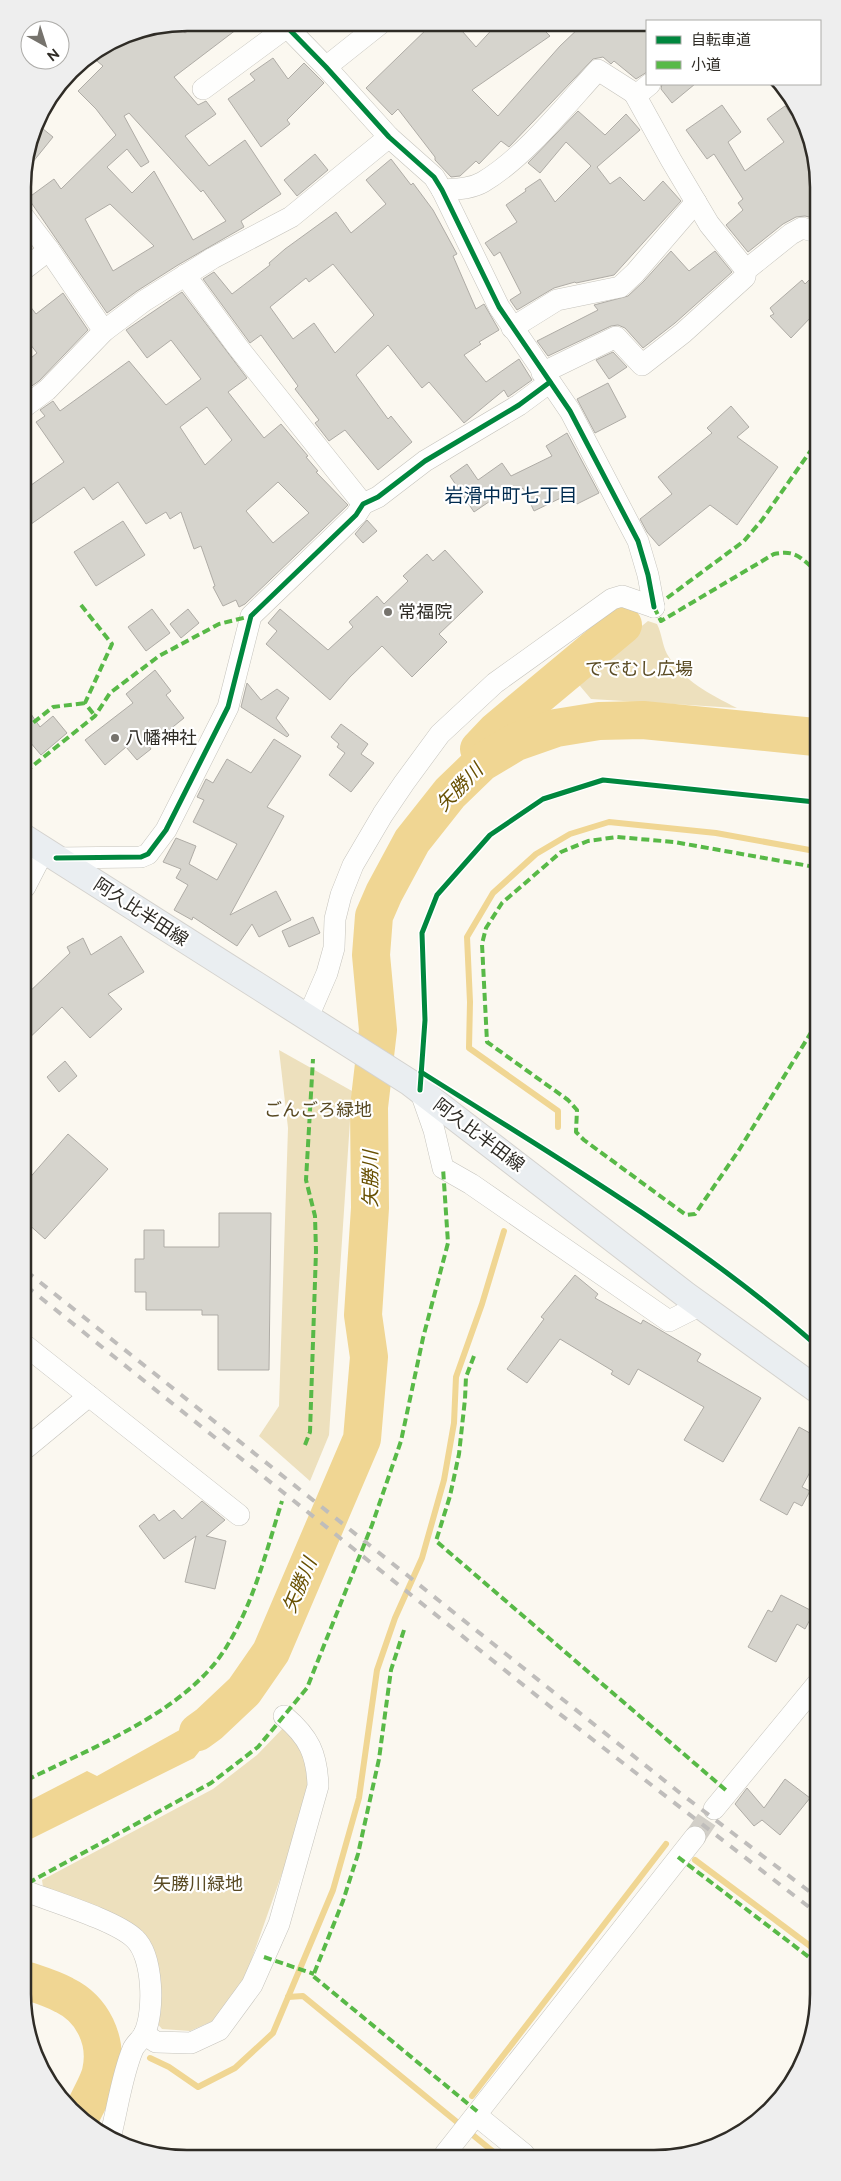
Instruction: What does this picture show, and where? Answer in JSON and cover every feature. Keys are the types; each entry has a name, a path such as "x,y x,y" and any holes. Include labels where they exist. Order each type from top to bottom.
{"main road":[{"name":"阿久比半田線","path":"36,843 415,1086 701,1305 809,1384"}],"street":[{"path":"203,89 276,32"},
{"path":"292,32 389,137 434,177 499,307 570,411 638,542 648,575 660,602 622,596 612,599 494,683 440,734 383,814 353,865 341,895 335,919 334,948 329,965 308,1017"},
{"path":"326,67 370,32"},
{"path":"32,861 36,843 141,857 148,854 166,830 228,707 251,616 356,515 364,504 378,497 425,462 519,404 546,378 616,337 642,365 683,333 746,277 746,270 709,224 696,202 642,88 598,70 520,152 482,182 464,189 442,190"},
{"path":"32,401 47,390 104,331 144,301 213,258 291,217 389,137"},
{"path":"512,328 557,300 620,287 635,273 696,202"},
{"path":"32,227 50,250 104,331"},
{"path":"746,270 791,234 802,228 810,230"},
{"path":"32,263 50,250"},
{"path":"185,275 237,346 364,504"},
{"path":"415,1086 434,1130 443,1168 471,1184 669,1321 701,1305"},
{"path":"31,1350 239,1515"},
{"path":"31,1444 89,1396"},
{"path":"714,1809 809,1694"},
{"path":"144,2034 156,2042 191,2043 218,2030 252,1985 279,1924 318,1786 317,1766 310,1744 297,1727 284,1716"},
{"path":"448,2150 695,1837"},
{"path":"31,1893 122,1929 136,1940 144,1953 151,1986 148,2021 144,2034 134,2048 112,2131"},
{"path":"476,2115 519,2150"}],"green space":[{"name":"ででむし広場","path":"648,621 657,624 667,654 681,672 698,686 737,708 591,699 575,680"},
{"name":"ごんごろ緑地","path":"279,1050 352,1091 329,1435 310,1481 259,1436 279,1406 288,1128"},
{"name":"矢勝川緑地","path":"286,1725 297,1734 313,1786 245,1978 215,2020 190,2031 162,2029 156,2022 159,1984 153,1947 129,1922 43,1887 42,1880 213,1789 257,1755"}],"shaded area":[{"path":"246,1693 194,1758 31,1839 31,1800 87,1771 97,1776"}],"building":[{"path":"424,31 462,31 476,47 490,31 545,31 550,36 472,90 498,116 576,31 646,31 646,73 636,79 614,61 611,64 603,57 593,59 509,147 501,141 479,164 476,161 460,176 451,177 435,160 435,157 398,109 392,115 366,88"},
{"path":"233,32 174,77 198,105 206,101 216,114 185,136 209,166 245,140 281,194 241,221 244,227 178,265 107,313 32,204 32,195 54,179 61,189 116,135 96,109 78,91 103,66 96,60 118,47 137,40 157,34","holes":["129,113 201,192 203,190 226,221 193,240 154,171 132,193 107,167 127,149 141,167 149,162 124,116","110,204 154,246 113,271 85,219"]},
{"path":"273,58 288,79 304,63 324,83 287,120 290,124 261,147 228,99 255,80 250,74"},
{"path":"662,85 694,85 672,103 661,89"},
{"path":"722,105 741,132 728,142 745,171 784,142 767,119 785,106 795,119 804,147 810,187 810,217 796,217 783,224 748,252 726,225 743,210 738,203 743,199 714,154 707,159 686,130"},
{"path":"578,111 605,135 626,114 640,130 597,167 610,184 620,177 644,201 663,181 681,201 614,275 554,288 517,310 510,300 521,293 500,252 494,256 485,243 517,222 506,205 526,191 525,189 540,179 555,202 591,166 566,142 540,173 528,163"},
{"path":"43,129 53,137 34,160"},
{"path":"315,154 328,170 297,196 284,180"},
{"path":"391,159 411,185 413,183 433,210 457,254 453,256 476,309 484,304 499,330 479,342 481,344 464,355 486,382 519,359 532,380 508,397 504,390 464,423 429,382 422,388 388,345 356,375 388,419 391,416 412,442 378,470 345,430 329,441 315,423 319,420 295,389 298,386 261,335 250,343 203,279 214,272 232,294 270,265 269,263 285,249 336,212 351,233 386,204 366,180","holes":["333,264 374,315 335,353 314,323 293,339 270,307 306,278 309,282"]},
{"path":"671,251 689,271 715,251 732,272 675,323 643,348 625,328 618,325 611,326 548,356 537,341 598,310 594,305 628,296"},
{"path":"810,279 810,318 791,338 770,316 774,314 770,308 802,280 805,284"},
{"path":"182,292 247,378 228,392 264,438 281,424 308,456 306,457 318,471 316,472 348,505 245,604 239,607 236,600 223,606 213,587 215,586 201,546 194,549 181,512 170,519 166,512 146,524 118,482 93,500 84,487 32,524 32,485 64,462 36,422 45,416 40,410 53,401 60,411 129,361 166,405 201,379 171,340 147,358 126,330","holes":["207,407 232,440 205,465 180,427","278,482 309,513 273,543 246,511"]},
{"path":"63,293 88,330 39,381 32,386 32,357 37,353 32,346 32,309 36,314"},
{"path":"613,352 627,367 609,379 596,360"},
{"path":"608,383 626,417 595,433 577,399"},
{"path":"731,406 749,427 737,437 778,467 737,525 710,505 659,546 647,532 640,519 672,494 658,477 712,433 707,428"},
{"path":"567,433 599,493 577,504 571,493 534,511 523,488 507,499 502,493 474,512 450,476 467,464 478,480 502,463 511,476 552,456 546,446"},
{"path":"367,520 377,531 363,543 355,534"},
{"path":"123,521 145,555 96,586 74,552"},
{"path":"445,550 483,592 439,634 447,642 412,677 382,646 350,677 330,700 266,644 277,631 268,623 280,609 328,650 353,627 349,622 377,596 384,604 408,581 403,576 427,554 433,561"},
{"path":"152,609 170,633 146,651 128,627"},
{"path":"188,609 199,623 181,638 170,624"},
{"path":"155,670 171,691 166,695 184,718 149,746 151,749 137,760 126,747 105,765 85,740 133,703 126,694"},
{"path":"247,683 261,700 277,689 289,698 276,718 289,735 287,737 241,707"},
{"path":"32,715 40,727 53,716 67,733 41,755 32,744"},
{"path":"341,724 368,744 361,754 374,763 351,792 329,775 345,753 337,747 339,744 331,737"},
{"path":"274,739 301,756 267,807 284,816 230,915 276,891 291,920 259,937 252,924 237,946 193,917 192,920 174,910 188,885 176,878 181,869 163,862 176,838 196,846 189,864 217,880 237,844 193,822 204,800 197,797 206,779 213,783 227,759 251,773"},
{"path":"313,917 320,933 289,947 282,931"},
{"path":"121,936 144,972 108,994 122,1009 90,1038 62,1007 32,1036 32,990 70,953 67,947 83,938 91,955"},
{"path":"65,1061 77,1076 59,1092 47,1077"},
{"path":"68,1134 108,1169 45,1239 31,1227 31,1176"},
{"path":"219,1213 271,1213 269,1370 218,1370 218,1315 202,1315 202,1310 146,1310 146,1292 135,1292 135,1259 144,1259 144,1230 164,1230 164,1247 219,1247"},
{"path":"575,1275 598,1294 595,1298 641,1324 643,1320 701,1354 697,1361 761,1398 723,1462 684,1440 704,1407 638,1369 629,1385 611,1374 613,1371 560,1339 527,1383 507,1369 544,1319 541,1317"},
{"path":"799,1427 809,1433 809,1473 802,1487 809,1492 802,1506 794,1502 787,1515 760,1500"},
{"path":"202,1501 225,1520 206,1536 226,1541 215,1589 185,1582 196,1536 164,1559 139,1526 154,1514 159,1521 174,1510 182,1519"},
{"path":"781,1595 809,1610 809,1621 805,1629 797,1624 776,1662 748,1647 768,1610 772,1612"},
{"path":"785,1779 809,1797 780,1835 762,1820 754,1826 735,1804 747,1788 764,1808"}],"waterway":[{"path":"479,749 496,731 623,625"},
{"name":"矢勝川","path":"198,1732 244,1691 271,1652 362,1439 369,1357 363,1315 370,1208 369,1107 378,1030 371,955 374,916 412,841 450,793 481,763 516,742 556,728 599,721 643,720 810,736"},
{"path":"558,1127 558,1111 469,1048 470,1002 467,937 493,893 536,854 570,834 609,822 716,833 810,850"},
{"path":"150,2058 169,2067 198,2087 235,2068 273,2033 333,1890 359,1798 377,1670 395,1618 422,1558 444,1480 454,1423 456,1377 482,1304 504,1231"},
{"path":"472,2096 666,1844"},
{"path":"695,1860 809,1945"},
{"path":"31,1982 55,1991 74,2001 90,2017 96,2027 100,2038 103,2060 98,2082 84,2111"},
{"path":"288,1997 303,1996 491,2150"}],"tunnel":[{"path":"695,1837 714,1809"}],"railway":[{"path":"31,1275 680,1793 809,1891"},
{"path":"31,1290 552,1708 809,1907"}],"marked path":[{"path":"667,598 744,541 762,520 810,452"},
{"path":"654,607 661,621 774,554 787,553 796,555 810,566"},
{"path":"81,605 112,644 85,703 95,716"},
{"path":"32,767 95,716 110,693 159,656 219,624 251,616"},
{"path":"32,724 53,707 85,703"},
{"path":"810,866 674,842 617,837 588,841 561,852 502,903 486,928 482,944 487,1042 568,1100 577,1110 576,1132 584,1140 686,1215 695,1214 739,1150 810,1035"},
{"path":"305,1445 310,1432 316,1251 315,1216 306,1180 313,1059"},
{"path":"31,1881 211,1783 258,1747 307,1688 372,1525 401,1441 423,1338 448,1243 443,1168"},
{"path":"474,1356 466,1377 459,1454 450,1496 436,1541 728,1792"},
{"path":"31,1778 137,1725 189,1690 210,1669 227,1646 245,1612 259,1575 282,1501"},
{"path":"404,1630 391,1670 379,1759 358,1854 343,1901 313,1976 478,2112"},
{"path":"678,1857 809,1957"},
{"path":"264,1957 314,1974"}],"cycle path":[{"path":"292,32 389,137 434,177 499,307 570,411 638,541 648,575 654,607"},
{"path":"56,858 141,857 148,854 166,830 228,707 251,616 356,515 363,504 378,497 425,461 519,405 550,382"},
{"path":"420,1090 425,1020 422,933 437,895 490,835 543,799 603,780 810,801"},
{"path":"421,1072 574,1168 674,1235 770,1306 809,1339"}],"place":[{"name":"常福院","path":"388,612"},
{"name":"八幡神社","path":"115,738"}],"district":[{"name":"岩滑中町七丁目","path":"511,495"}]}
